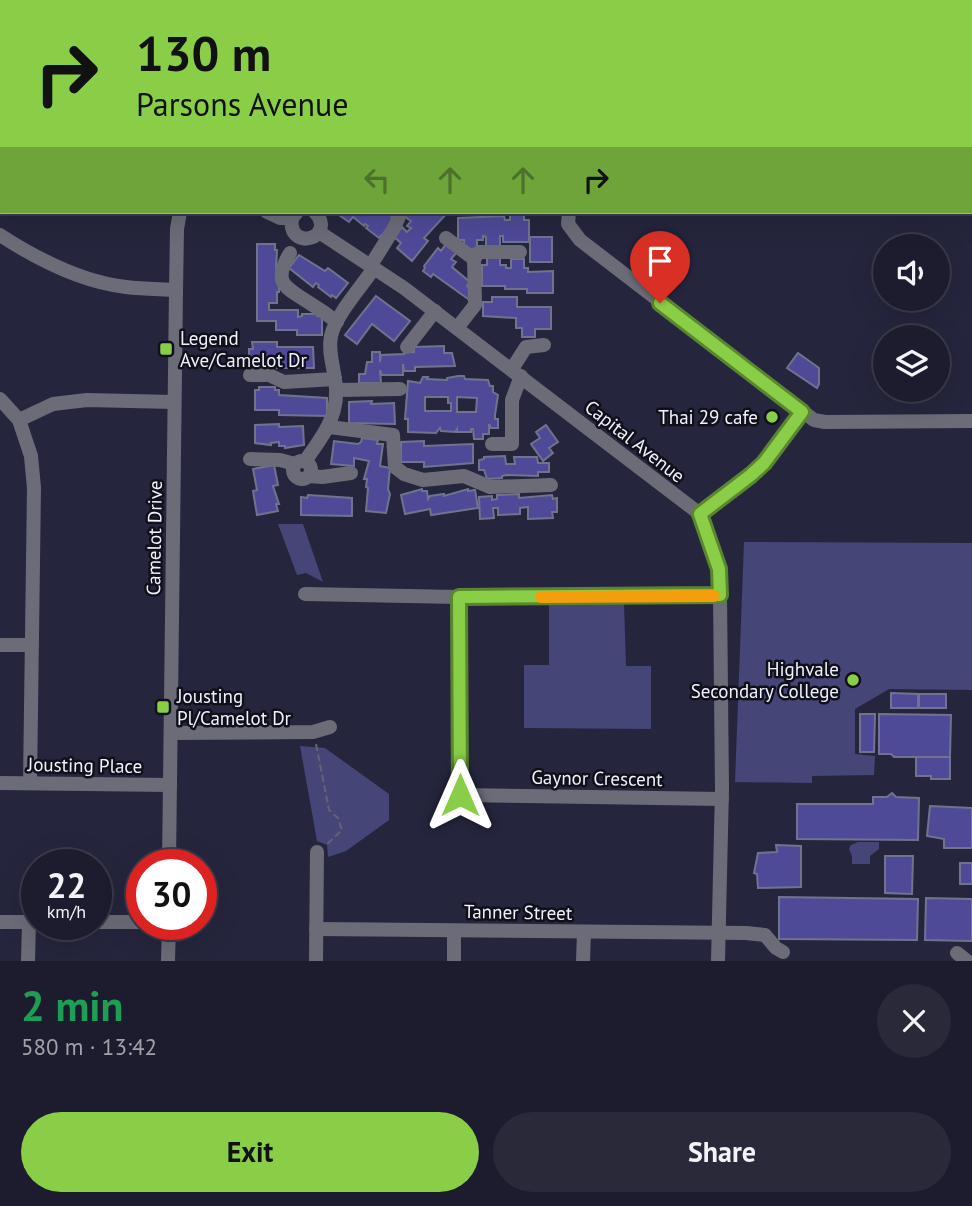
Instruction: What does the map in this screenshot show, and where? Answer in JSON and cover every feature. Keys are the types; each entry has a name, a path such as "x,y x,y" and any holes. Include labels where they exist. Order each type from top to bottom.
{"street":[{"name":"Camelot Drive","path":"169,849 174,402 177,229 180,214"},
{"path":"271,214 280,218 294,215 292,230 300,237 310,238 319,232 321,223 316,214"},
{"path":"303,467 329,427 336,407 331,336 400,214"},
{"path":"569,214 568,224 580,240 814,420 972,421"},
{"name":"Capital Avenue","path":"319,232 457,328 700,514"},
{"path":"0,235 34,257 88,278 124,287 176,290"},
{"path":"446,238 474,259"},
{"path":"457,328 475,306 474,259 479,253 520,252"},
{"path":"290,253 282,267 287,290 337,322"},
{"path":"407,347 435,312"},
{"path":"492,444 512,444 512,400 517,373 526,347 544,345"},
{"path":"250,375 269,375 284,382 400,389"},
{"path":"0,399 19,420 31,456 34,488 30,783"},
{"path":"19,420 53,404 87,400 174,402"},
{"path":"718,961 722,799 719,569 700,514 758,469 802,412"},
{"path":"329,427 393,435 395,467 404,474 423,480 464,476 491,487 551,485"},
{"path":"250,459 280,460 303,467 322,477 351,473"},
{"path":"305,594 459,597 720,595"},
{"name":"Gaynor Crescent","path":"459,597 460,795 722,799"},
{"path":"0,645 32,645"},
{"path":"172,733 313,732 330,727"},
{"name":"Jousting Place","path":"0,783 170,785"},
{"path":"316,961 317,852"},
{"path":"0,922 21,922"},
{"name":"Tanner Street","path":"316,929 719,934 767,931 776,948 783,952"},
{"path":"454,931 454,961"},
{"path":"583,961 584,932"},
{"path":"28,961 31,940"},
{"path":"169,940 169,961"}],"path":[{"path":"313,732 329,810 338,818 342,830 334,840 317,852"}],"shaded area":[{"path":"278,524 303,524 323,582 306,573 297,575"},
{"path":"744,542 972,543 972,690 889,689 855,709 855,754 875,756 874,775 812,776 812,783 735,782"},
{"path":"549,602 624,603 626,666 651,666 651,729 524,728 524,665 549,665"},
{"path":"300,746 325,748 389,794 389,820 346,851 328,857 327,845 317,841"},
{"path":"858,842 879,842 879,849 870,856 870,864 852,864 849,849 851,845"}],"building":[{"path":"391,214 396,220 379,238 366,228 368,226 353,217 349,222 339,215"},
{"path":"446,214 424,238 428,241 412,261 397,248 401,243 394,237 402,227 407,232 411,228 407,226 411,221 404,216"},
{"path":"510,214 524,214 524,220 529,220 529,242 503,242 503,236 500,236 500,246 486,246 486,237 483,236 483,240 477,240 477,249 464,249 464,240 458,240 458,218 504,216 505,220 510,220"},
{"path":"530,237 552,237 552,262 530,262"},
{"path":"257,244 275,244 277,250 279,292 277,303 269,303 269,310 298,310 298,317 302,314 322,316 322,335 297,335 297,330 276,330 276,321 257,321"},
{"path":"446,244 457,252 451,259 456,262 452,267 470,282 467,286 474,292 468,299 433,274 431,277 423,271 438,248 441,251"},
{"path":"299,255 325,271 328,268 348,283 336,298 332,295 331,297 316,283 313,287 289,268"},
{"path":"487,256 500,256 500,265 506,265 506,268 511,268 511,259 524,259 524,268 528,268 528,272 553,271 553,293 527,293 527,289 482,286 482,265 487,265"},
{"path":"376,296 410,321 394,341 372,324 357,344 345,335"},
{"path":"492,297 517,297 517,307 551,307 551,329 535,329 535,337 522,337 522,328 516,328 516,318 483,316 483,302 492,302"},
{"path":"252,342 277,342 277,347 313,347 314,368 277,368 277,360 253,360 253,357 249,357 249,349 253,349"},
{"path":"444,346 444,353 452,353 455,366 415,367 415,371 404,371 403,364 403,375 382,375 380,370 381,383 359,383 359,374 365,374 367,362 372,362 372,352 380,352 380,362 381,355 414,352 414,347"},
{"path":"798,353 819,368 817,388 787,368"},
{"path":"464,376 465,379 488,380 490,386 493,386 493,392 498,395 495,419 498,419 498,428 491,428 489,424 489,434 483,434 483,439 474,439 473,429 471,432 457,432 457,429 455,432 441,431 440,428 436,433 408,432 408,419 405,419 408,381 420,383 423,377","holes":["425,397 448,397 451,411 425,411","457,397 477,398 476,412 457,412"]},
{"path":"259,387 275,387 275,390 279,390 279,395 327,398 327,416 279,415 279,410 255,410 255,390 259,390"},
{"path":"372,401 371,404 394,403 395,424 349,423 349,402"},
{"path":"279,424 279,427 303,426 304,445 285,448 279,446 279,442 271,445 255,443 255,425"},
{"path":"546,425 558,442 549,448 553,453 543,461 531,444 540,438 536,432"},
{"path":"362,438 378,440 377,444 383,444 380,466 390,468 390,494 386,513 366,511 368,488 367,479 364,479 369,461 354,458 354,466 331,464 334,441 358,444"},
{"path":"424,441 424,446 473,444 473,463 424,467 424,462 401,462 401,442"},
{"path":"505,456 506,464 515,464 514,457 537,457 538,463 549,463 549,472 538,472 538,476 506,475 502,478 487,479 484,470 479,470 479,460 484,457"},
{"path":"274,465 278,485 273,486 279,504 276,504 278,511 257,515 253,491 257,490 253,469"},
{"path":"422,489 427,491 428,499 430,496 475,490 478,508 431,515 430,509 405,514 401,495"},
{"path":"519,494 519,498 552,495 553,499 557,498 557,512 552,512 553,518 528,519 528,507 520,508 520,514 498,515 498,508 493,508 494,518 480,519 479,497 492,496 492,500 497,499 497,495"},
{"path":"308,495 352,498 352,516 301,515 301,497 307,498"},
{"path":"891,693 918,694 918,708 891,708"},
{"path":"919,694 946,694 946,708 919,708"},
{"path":"860,714 875,714 874,752 860,752"},
{"path":"879,714 951,715 950,757 894,757 891,754 879,754"},
{"path":"916,757 950,757 950,779 916,776"},
{"path":"892,793 896,797 919,798 918,840 797,839 797,804 873,804 873,797 887,797"},
{"path":"930,806 972,808 972,848 944,848 944,839 927,836"},
{"path":"776,845 801,846 801,887 758,888 757,874 754,873 758,853 777,852"},
{"path":"885,856 913,856 912,894 885,893"},
{"path":"960,863 972,863 972,884 960,884"},
{"path":"779,897 918,899 917,940 779,939"},
{"path":"926,898 972,899 972,941 925,940"}],"slow traffic":[{"path":"541,597 714,596"}],"place":[{"name":"Legend Ave/Camelot Dr","path":"166,349"},
{"name":"Thai 29 cafe","path":"772,417"},
{"name":"Highvale Secondary College","path":"853,680"},
{"name":"Jousting Pl/Camelot Dr","path":"163,707"}],"route":[{"path":"460,795 459,597 720,595 719,569 700,514 764,463 802,412 660,303"}]}
